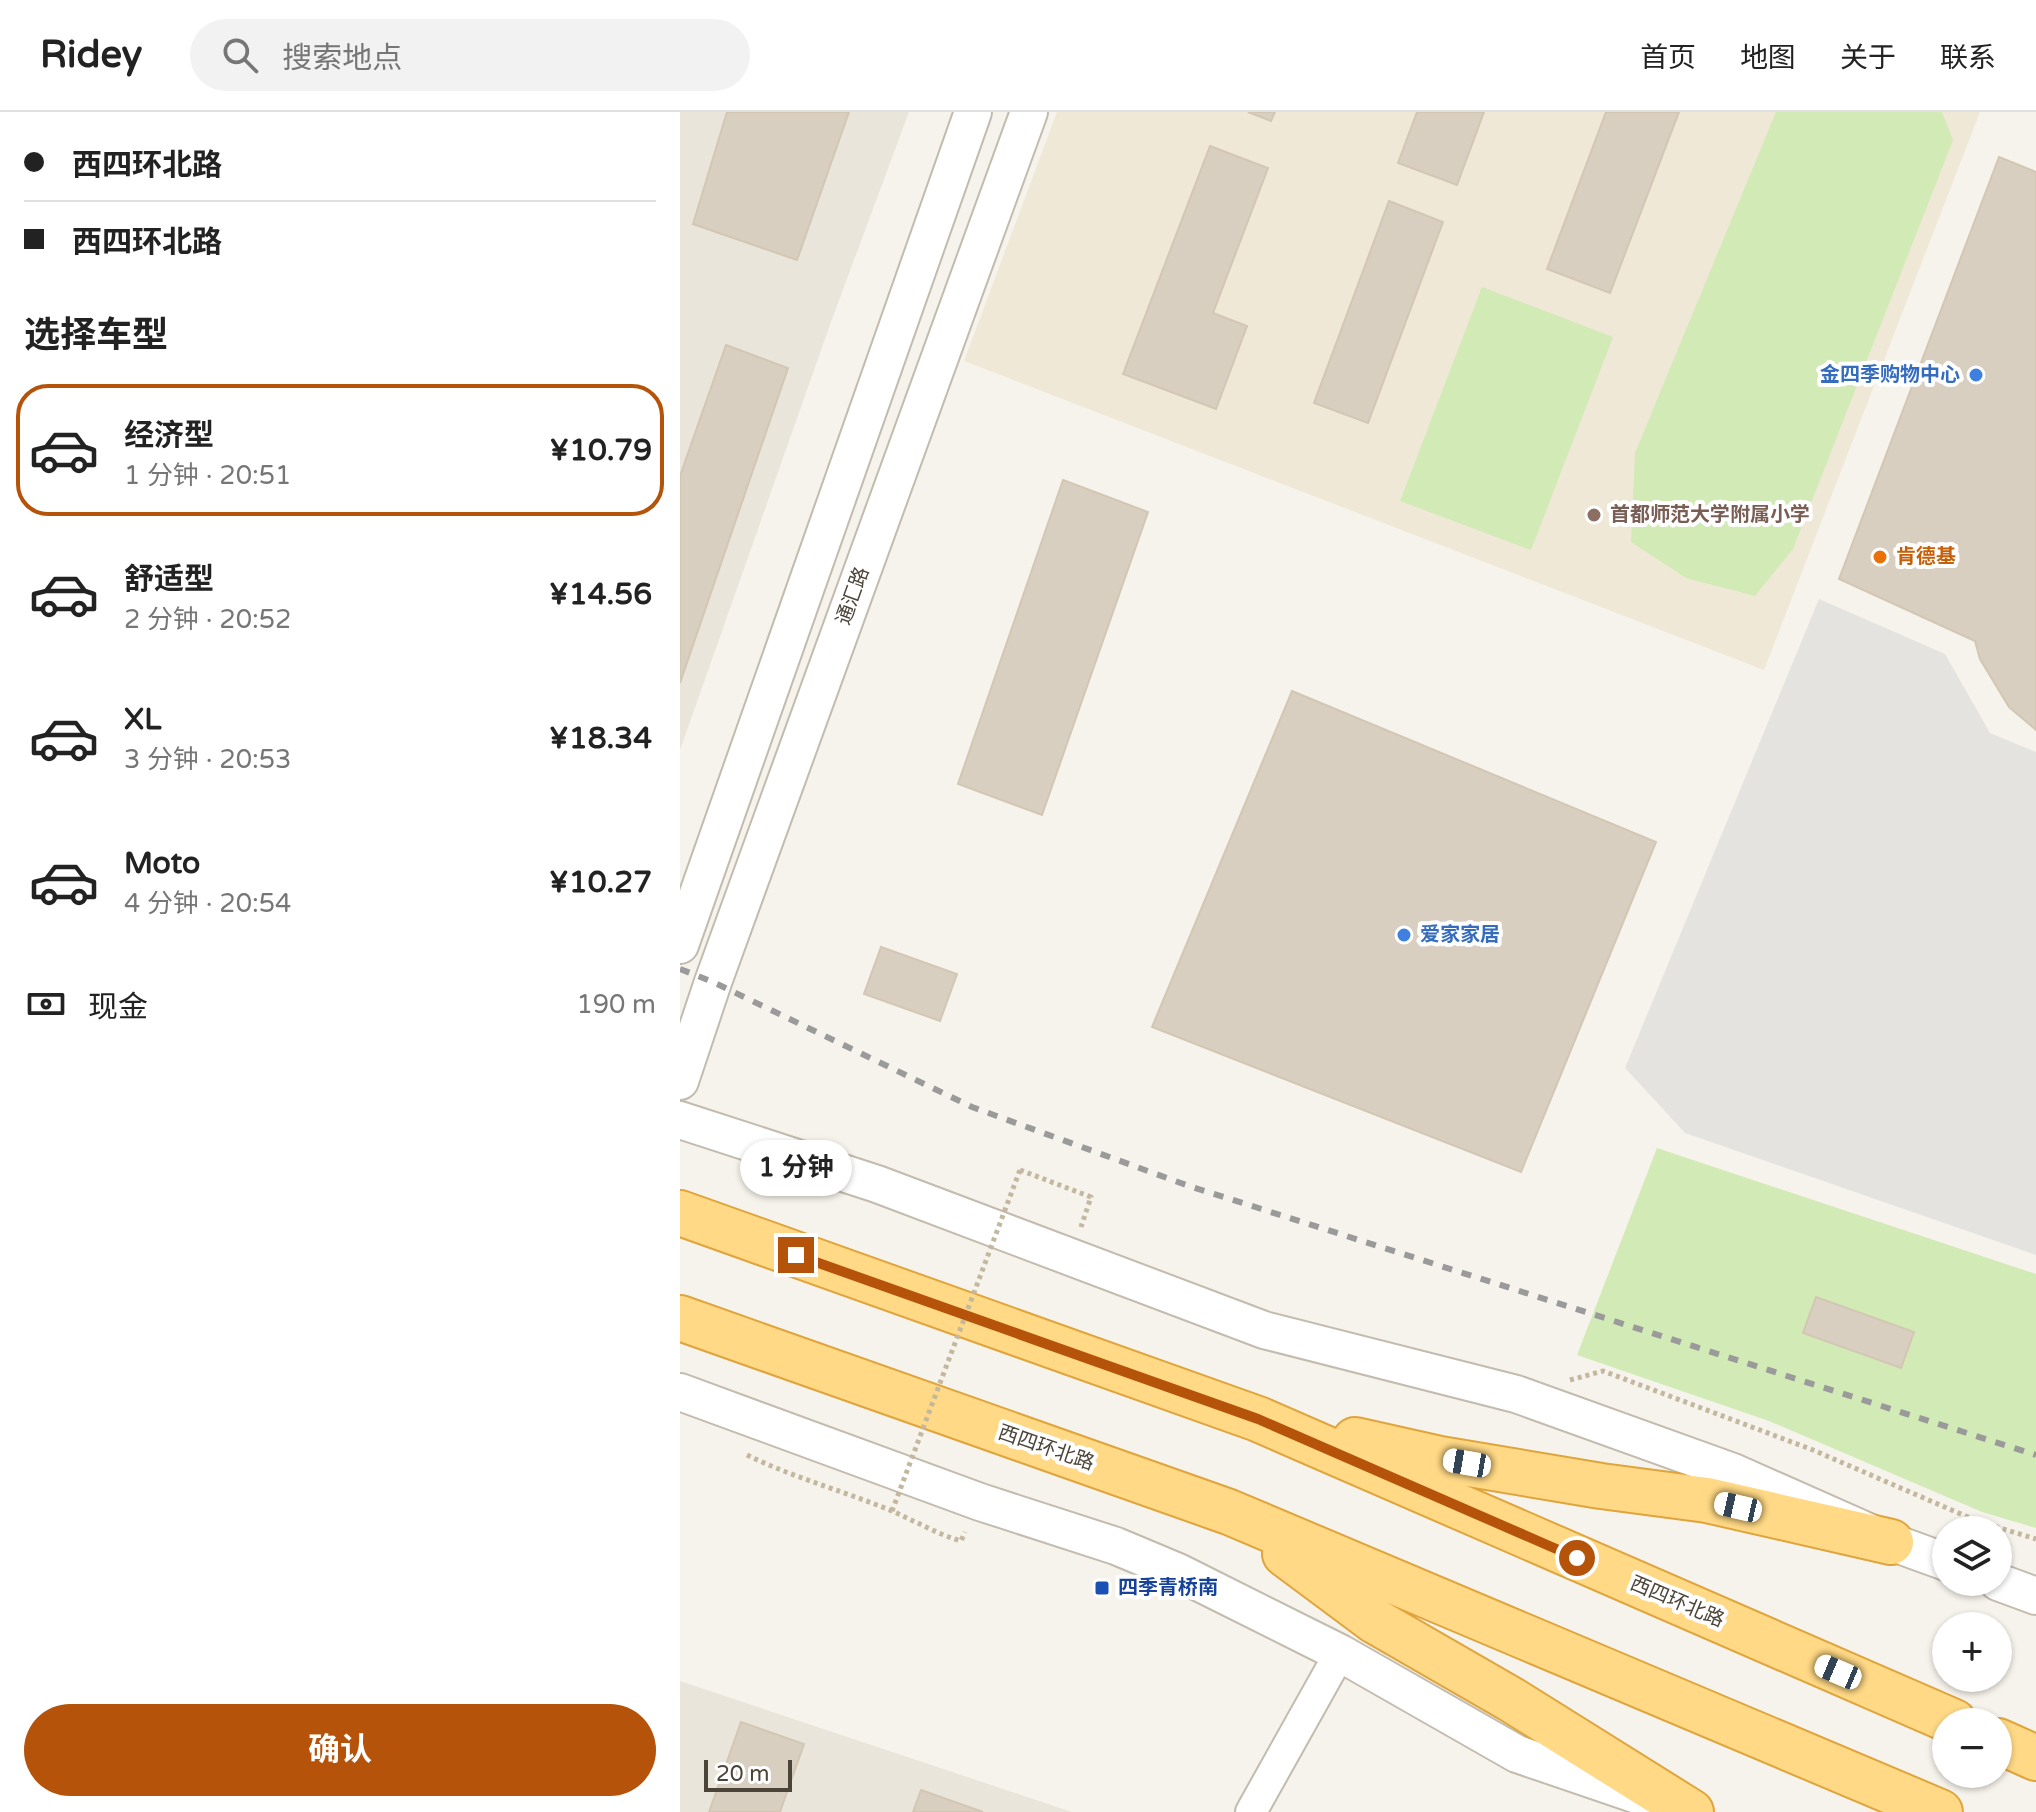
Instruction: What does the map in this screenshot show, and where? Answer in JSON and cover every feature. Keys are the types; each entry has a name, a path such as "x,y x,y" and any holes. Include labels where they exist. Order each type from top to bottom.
{"highway":[{"name":"西四环北路","path":"680,1213 1258,1419 1932,1712"},
{"name":"西四环北路","path":"680,1318 1229,1512 1940,1812"},
{"path":"1258,1419 1440,1459 1707,1500 1891,1542"},
{"path":"1229,1512 1375,1621 1512,1700 1690,1812"},
{"path":"2012,1747 2036,1758"}],"street":[{"path":"680,945 973,112"},
{"name":"通汇路","path":"680,1081 1029,112"},
{"path":"680,1120 877,1184 1264,1330 1516,1394 1733,1472 1932,1557"},
{"path":"680,1392 980,1502 1116,1546 1178,1572 1340,1653 1517,1754 1690,1812"},
{"path":"2012,1587 2036,1596"},
{"path":"1251,1812 1340,1653"}],"path":[{"path":"892,1511 1020,1170 1091,1197"},
{"path":"1516,1394 1603,1371 1813,1450 1977,1521 2036,1539"},
{"path":"747,1455 782,1472 892,1511 961,1541"}],"shaded area":[{"path":"680,112 909,112 831,322 680,750"},
{"name":"首都师范大学附属小学","path":"1057,112 1980,112 1764,670 964,361"},
{"path":"1819,599 1945,654 1990,733 2036,752 2036,1255 1685,1133 1625,1068"},
{"path":"680,1681 1072,1812 680,1812"}],"green space":[{"path":"1776,112 1942,112 1953,140 1793,549 1755,596 1686,578 1631,542 1635,453"},
{"path":"1482,287 1613,337 1531,550 1400,501"},
{"path":"1657,1148 2036,1274 2036,1528 2012,1521 2012,1516 1982,1512 1769,1421 1577,1355"}],"building":[{"path":"727,112 849,112 797,260 693,224"},
{"path":"1248,112 1275,112 1271,121"},
{"path":"1417,112 1484,112 1457,185 1398,163"},
{"path":"1606,112 1679,112 1610,293 1547,269"},
{"path":"1210,146 1268,168 1213,313 1247,326 1216,409 1123,374"},
{"name":"金四季购物中心","path":"1999,157 2036,172 2036,730 2009,707 1980,659 1975,641 1839,579"},
{"path":"1389,201 1443,222 1368,423 1314,403"},
{"path":"726,345 788,368 680,683 680,476"},
{"path":"1063,480 1148,512 1042,815 958,784"},
{"name":"爱家家居","path":"1292,691 1656,842 1521,1172 1152,1027"},
{"path":"881,947 957,974 940,1021 864,994"},
{"path":"1816,1297 1914,1332 1901,1368 1803,1333"},
{"path":"741,1722 804,1744 780,1812 709,1812"},
{"path":"921,1790 983,1812 913,1812"}],"railway":[{"path":"680,969 972,1107 1189,1186 2036,1455"}],"place":[{"name":"金四季购物中心","path":"1976,375"},
{"name":"首都师范大学附属小学","path":"1594,515"},
{"name":"肯德基","path":"1880,557"},
{"name":"爱家家居","path":"1404,935"},
{"name":"四季青桥南","path":"1102,1588"}],"route":[{"path":"796,1255 1258,1419 1577,1558"}]}
